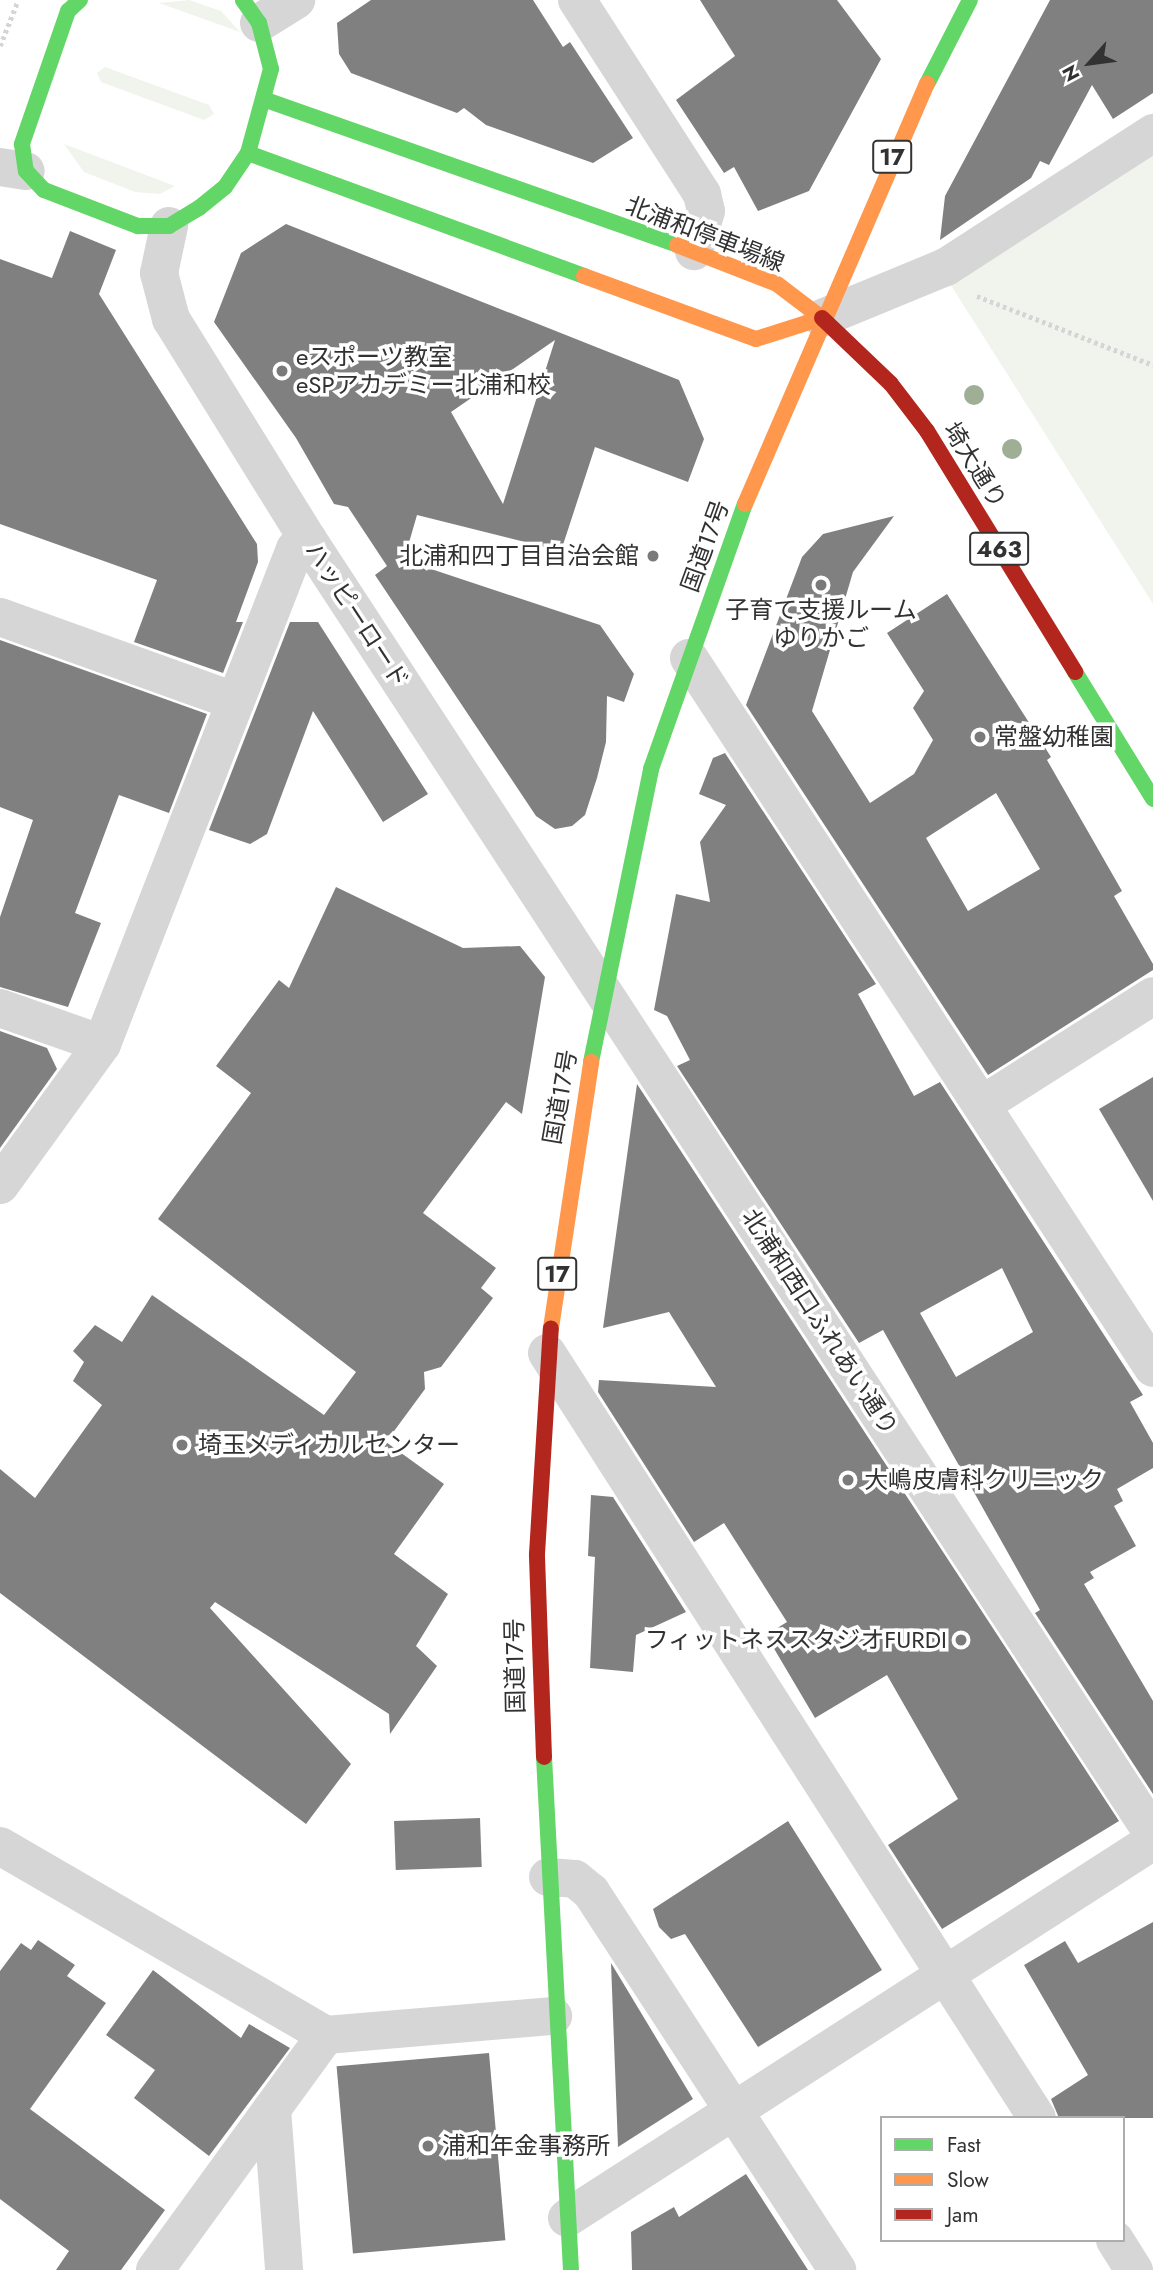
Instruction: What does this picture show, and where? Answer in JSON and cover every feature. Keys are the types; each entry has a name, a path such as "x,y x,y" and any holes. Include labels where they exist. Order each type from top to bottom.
{"main road":[{"path":"80,0 68,11 13,169 44,190 138,226 169,226 225,187 248,153 266,100 271,69 251,11"},
{"name":"国道17号","path":"571,2270 553,2016 537,1567 547,1353 602,987 651,769 689,658 822,318 970,0"},
{"name":"北浦和停車場線","path":"266,100 694,251 777,284 822,318"},
{"path":"248,153 756,340 822,318"},
{"name":"埼大通り","path":"822,318 891,384 927,431 1153,799"}],"street":[{"path":"251,11 296,0"},
{"path":"577,0 702,194 706,211 694,251"},
{"path":"822,318 946,267 1153,133"},
{"name":"ハッピーロード","path":"169,226 159,273 171,318 308,540 602,987"},
{"path":"0,1185 102,1044 295,549 308,540"},
{"path":"0,617 235,701"},
{"path":"689,658 983,1104 1153,1368"},
{"name":"北浦和西口ふれあい通り","path":"602,987 1153,1834"},
{"path":"983,1104 1153,996"},
{"path":"0,1008 102,1044"},
{"path":"547,1353 1036,2116"},
{"path":"567,2218 1153,1841"},
{"path":"0,1846 326,2035 553,2016"},
{"path":"548,1877 575,1879 591,1892 837,2270"},
{"path":"155,2270 326,2035"},
{"path":"272,2109 284,2270"},
{"path":"1116,2242 1134,2270"}],"path":[{"path":"0,46 18,0"},
{"path":"965,295 1153,365"}],"shaded area":[{"path":"189,0 221,11 240,32 159,3"},
{"path":"105,67 209,105 214,114 204,120 101,82 97,73"},
{"path":"64,144 175,186 160,194 135,192 84,172"},
{"path":"1153,144 1153,604 945,276"}],"building":[{"path":"371,0 533,0 563,47 570,42 633,138 593,163 486,125 464,108 457,113 351,73 339,54 337,23"},
{"path":"700,0 837,0 881,59 809,191 758,211 734,167 724,173 676,100 735,56"},
{"path":"1050,0 1153,0 1153,93 1113,119 1092,85 1049,165 1040,161 1031,178 940,240 945,196"},
{"path":"286,224 679,380 704,439 688,482 595,447 561,551 417,515 404,560 600,625 634,674 624,702 607,696 606,742 597,778 585,815 572,826 555,829 536,816 375,575 387,566 348,507 334,504 296,438 214,322 241,253","holes":["555,340 503,504 451,412"]},
{"path":"70,231 116,250 99,294 257,544 258,562 236,622 243,622 223,673 134,642 157,580 0,524 0,259 52,278"},
{"path":"894,516 853,572 812,711 870,803 914,774 933,740 913,708 924,691 887,633 947,594 1051,757 1047,760 1122,891 1114,896 1153,964 1153,970 988,1075 746,705 802,557 823,534","holes":["996,793 1040,869 968,911 926,838"]},
{"path":"290,622 318,622 428,794 383,822 313,711 267,834 250,844 209,830"},
{"path":"0,640 207,714 169,813 119,795 75,913 101,923 68,1007 0,987 0,917 33,820 0,807"},
{"path":"725,753 876,984 858,994 914,1096 940,1082 1143,1395 1130,1402 1153,1443 1153,1468 1117,1489 1123,1501 1114,1506 1136,1546 1090,1572 1094,1578 1084,1584 1153,1701 1153,1794 1035,1613 1040,1610 883,1330 859,1343 677,1066 690,1060 667,1016 654,1010 676,894 710,902 700,842 726,805 699,794 713,758","holes":["1002,1268 1033,1332 956,1377 920,1313"]},
{"path":"336,887 463,948 520,946 545,977 522,1114 506,1102 423,1213 496,1268 481,1288 493,1298 441,1367 424,1372 425,1389 386,1442 444,1484 394,1554 448,1594 416,1646 437,1666 390,1734 389,1714 215,1602 210,1608 351,1764 306,1824 0,1593 0,1469 35,1498 102,1405 73,1381 84,1362 73,1351 95,1325 122,1342 152,1295 324,1415 356,1372 158,1219 251,1093 216,1066 279,980 289,988"},
{"path":"0,1031 47,1048 57,1069 0,1148"},
{"path":"1153,1077 1153,1201 1099,1109"},
{"path":"637,1084 1119,1821 942,1929 888,1845 958,1799 887,1675 815,1718 766,1635 787,1622 724,1523 694,1542 598,1392 599,1380 716,1387 669,1312 603,1328"},
{"path":"591,1495 613,1497 686,1612 636,1635 633,1672 590,1668 595,1557 588,1556"},
{"path":"480,1818 482,1867 396,1870 394,1821"},
{"path":"788,1821 882,1970 758,2047 685,1934 671,1939 659,1927 653,1909"},
{"path":"1153,1922 1153,2118 1058,2116 1051,2099 1088,2075 1024,1965 1065,1941 1078,1963"},
{"path":"38,1940 75,1965 67,1976 106,2003 30,2109 165,2210 121,2270 56,2270 69,2251 0,2199 0,1971 21,1943 31,1950"},
{"path":"611,1963 693,2099 618,2147"},
{"path":"153,1970 241,2038 249,2024 290,2048 209,2156 134,2098 155,2070 106,2035"},
{"path":"489,2053 505,2240 353,2254 337,2066"},
{"path":"746,2174 808,2270 632,2270 631,2232 674,2207 679,2217"}],"traffic: fast":[{"path":"80,0 68,11 22,144 26,171 44,190 138,226 169,226 199,208 225,187 248,153 271,69 259,23 243,0"},
{"path":"927,84 970,0"},
{"path":"266,100 677,245"},
{"path":"248,153 584,276"},
{"path":"591,1062 651,769 745,504"},
{"path":"1075,672 1153,799"},
{"path":"544,1757 571,2270"}],"traffic: slow":[{"path":"745,504 927,84"},
{"path":"677,245 777,284 822,318"},
{"path":"584,276 756,339 822,318"},
{"path":"551,1328 591,1062"}],"traffic: jam":[{"path":"822,318 891,384 927,431 1075,672"},
{"path":"544,1757 537,1554 551,1328"}],"place":[{"name":"eスポーツ教室 eSPアカデミー北浦和校","path":"282,371"},
{"name":"北浦和四丁目自治会館","path":"653,556"},
{"name":"子育て支援ルーム ゆりかご","path":"821,585"},
{"name":"常盤幼稚園","path":"980,737"},
{"name":"埼玉メディカルセンター","path":"182,1445"},
{"name":"大嶋皮膚科クリニック","path":"848,1480"},
{"name":"フィットネススタジオFURDI","path":"961,1640"},
{"name":"浦和年金事務所","path":"428,2146"}]}
